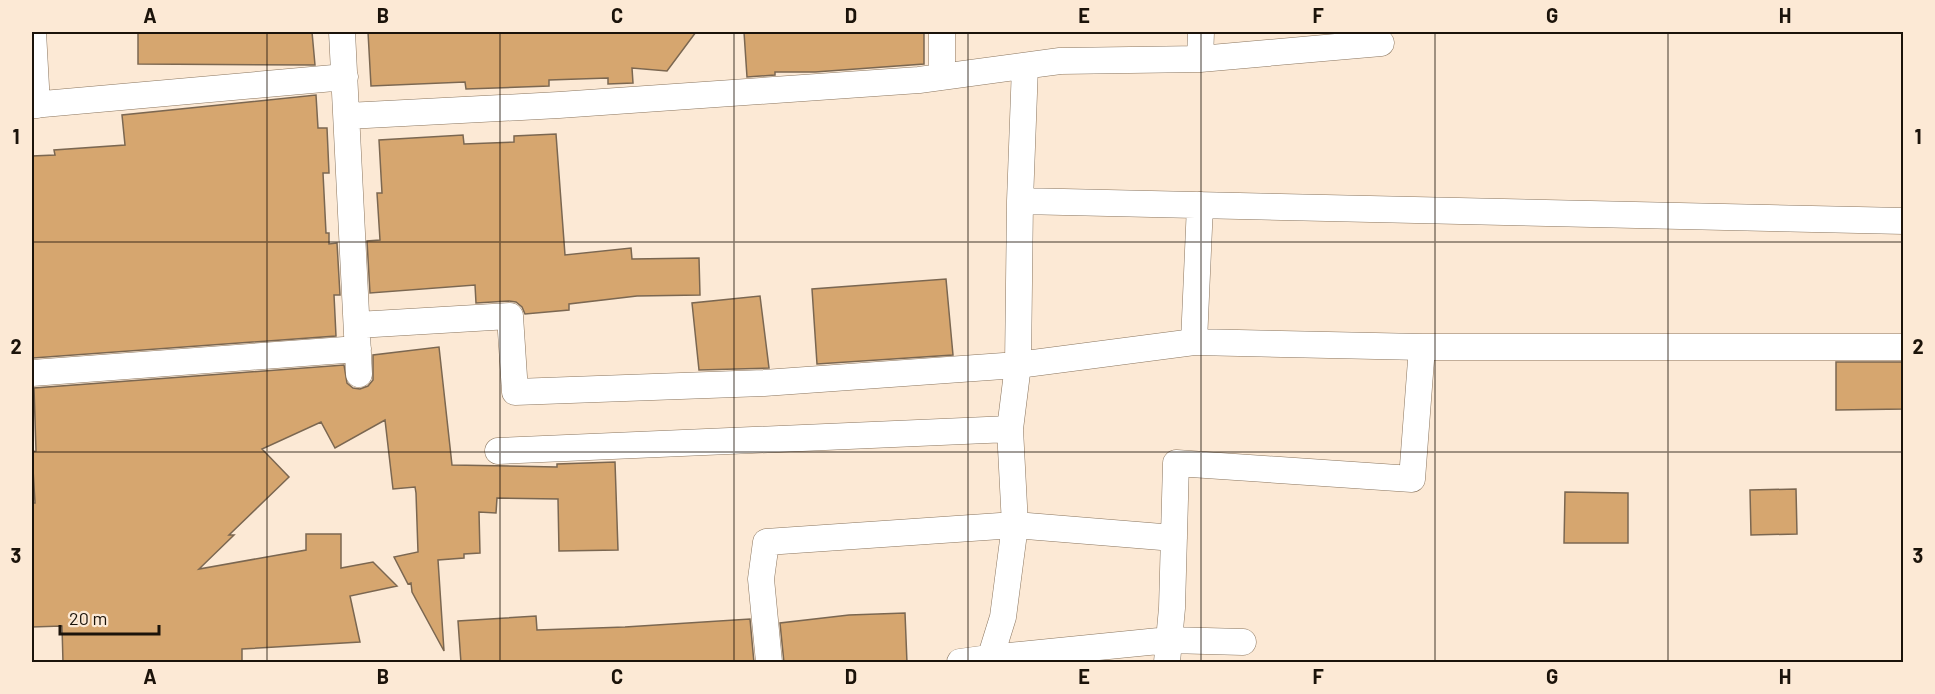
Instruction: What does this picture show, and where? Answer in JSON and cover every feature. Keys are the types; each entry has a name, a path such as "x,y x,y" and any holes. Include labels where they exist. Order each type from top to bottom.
{"street":[{"path":"33,32 34,105 345,76"},
{"path":"342,32 358,349"},
{"path":"942,32 942,77"},
{"path":"1200,59 1201,32"},
{"path":"347,116 570,104 908,81 1060,61 1200,59 1381,43"},
{"path":"989,660 1003,617 1015,525 1010,429 1018,365 1020,201 1025,66"},
{"path":"1020,201 1904,221"},
{"path":"1194,342 1200,205"},
{"path":"32,373 358,349 510,316 515,392 764,383 1018,365 1194,342 1422,347 1904,347"},
{"path":"1168,651 1172,608 1176,463 1412,479 1422,347"},
{"path":"498,451 1010,429"},
{"path":"769,663 761,579 766,542 1015,525 1174,538"},
{"path":"960,663 1168,651 1243,642"}],"building":[{"path":"138,32 312,32 315,65 138,64"},
{"path":"368,32 696,32 667,71 632,68 633,83 608,84 608,78 549,80 549,86 466,89 465,82 371,86"},
{"path":"744,32 924,32 924,64 815,72 775,72 775,75 747,77"},
{"path":"316,95 318,128 327,128 329,173 323,173 326,233 329,233 329,244 337,243 340,295 334,295 336,336 33,358 32,156 55,155 54,150 125,145 122,115"},
{"path":"556,134 565,255 631,248 632,259 699,258 700,295 637,296 569,304 569,310 525,314 516,302 476,303 475,285 370,293 367,241 380,240 377,193 382,193 379,140 463,135 464,144 514,142 514,136"},
{"path":"946,279 953,355 817,364 812,289"},
{"path":"760,296 769,368 699,370 692,303"},
{"path":"439,347 452,465 557,467 557,464 615,462 618,550 559,551 558,499 497,498 496,513 479,512 480,553 464,554 464,558 438,560 444,651 412,592 411,583 408,584 394,557 418,552 416,493 415,487 393,489 385,420 335,448 321,422 262,449 289,477 229,535 234,535 199,569 306,550 306,534 341,534 341,568 373,562 397,586 350,596 360,642 242,649 242,663 63,663 62,626 32,627 32,503 35,503 32,452 36,451 34,388 344,365 347,383 353,388 360,389 368,386 373,380 373,355"},
{"path":"1836,362 1904,362 1904,409 1836,410"},
{"path":"1796,489 1797,534 1751,535 1750,490"},
{"path":"1565,492 1628,493 1628,543 1564,543"},
{"path":"905,613 907,663 784,663 780,623 849,615"},
{"path":"536,616 537,630 750,619 754,663 461,663 458,621"}]}
